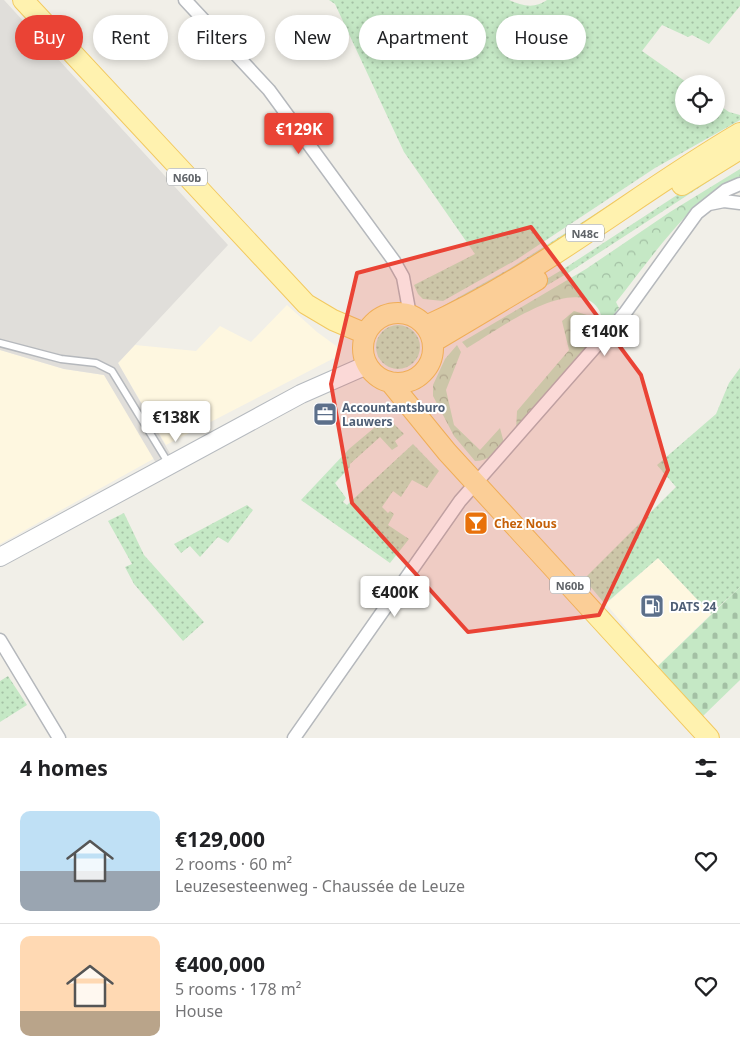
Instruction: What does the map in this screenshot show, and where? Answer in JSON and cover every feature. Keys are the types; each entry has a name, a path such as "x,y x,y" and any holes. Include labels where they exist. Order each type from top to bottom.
{"main road":[{"name":"N60b","path":"23,0 306,304 325,316 366,334"},
{"name":"N48c","path":"423,328 468,306 537,264 704,154 740,133"},
{"name":"N48c","path":"423,328 539,279 740,149"},
{"path":"367,365 363,351 366,334 381,317 395,313 423,328 431,360 419,376 407,382 390,382"},
{"name":"N60b","path":"367,365 376,375 390,382 430,432 709,738"},
{"name":"N60b","path":"419,376 418,391 430,432"}],"street":[{"path":"185,0 269,90 378,238 402,277 423,328"},
{"path":"294,738 460,501 625,313 697,213 726,190 740,184"},
{"path":"709,204 718,201 740,203"},
{"path":"0,557 301,394 367,365"},
{"path":"0,640 59,738"}],"lane":[{"path":"0,343 61,359 96,363 112,371 170,465"}],"highlighted area":[{"path":"531,227 641,375 668,470 599,615 468,632 352,503 331,384 357,273"}],"shaded area":[{"path":"0,0 4,0 18,15 15,15 15,60 59,60 228,245 118,363 172,457 156,463 104,375 64,369 0,350"},
{"path":"287,305 317,332 339,348 340,355 166,445 118,363 135,345 196,351 220,326 251,342"},
{"path":"0,350 64,369 104,375 155,458 0,544"},
{"path":"658,558 711,614 658,666 606,604"}],"green space":[{"path":"329,0 509,0 533,6 547,0 740,0 740,6 709,44 692,35 688,37 662,25 642,51 676,75 675,125 725,125 725,109 740,115 740,120 655,168 516,260 443,301 423,299 418,294 414,285 475,254 404,152 361,60 486,60 486,15 359,15 359,55 349,34 349,15 340,15 335,4"},
{"path":"700,147 706,148 446,312 443,306 509,269"},
{"path":"740,154 740,161 568,273 460,336 458,332 565,268"},
{"path":"740,169 740,179 725,184 708,195 673,230 616,302 619,308 604,327 602,317 596,305 581,298 565,298 529,311 467,348 462,342 586,269 670,212"},
{"path":"574,311 587,315 598,335 516,430 517,411 569,350 562,321"},
{"path":"398,325 410,329 416,335 420,347 416,359 410,365 398,369 386,365 380,359 376,347 380,335 386,329"},
{"path":"457,345 461,352 446,390 454,425 480,450 500,428 504,443 491,456 480,461 475,461 454,436 433,396 433,385 445,359"},
{"path":"740,368 740,587 711,614 658,558 605,604 584,579 676,487 657,465 716,414 729,383"},
{"path":"387,417 404,434 395,441 398,446 392,450 380,437 350,464 350,467 335,483 346,498 343,502 347,505 413,444 439,471 427,488 412,480 401,497 393,491 382,507 388,513 390,511 394,514 388,525 409,539 390,563 301,500 349,449"},
{"path":"247,505 253,510 228,543 218,537 200,557 190,546 181,553 174,544"},
{"path":"124,513 144,555 204,622 183,641 134,584 125,567 132,564 108,521"},
{"path":"740,587 740,680 702,717 658,666"},
{"path":"8,676 27,705 0,722 0,681"}],"place":[{"name":"Accountantsburo Lauwers","path":"325,414"},
{"name":"Chez Nous","path":"476,523"},
{"name":"DATS 24","path":"652,606"}]}
